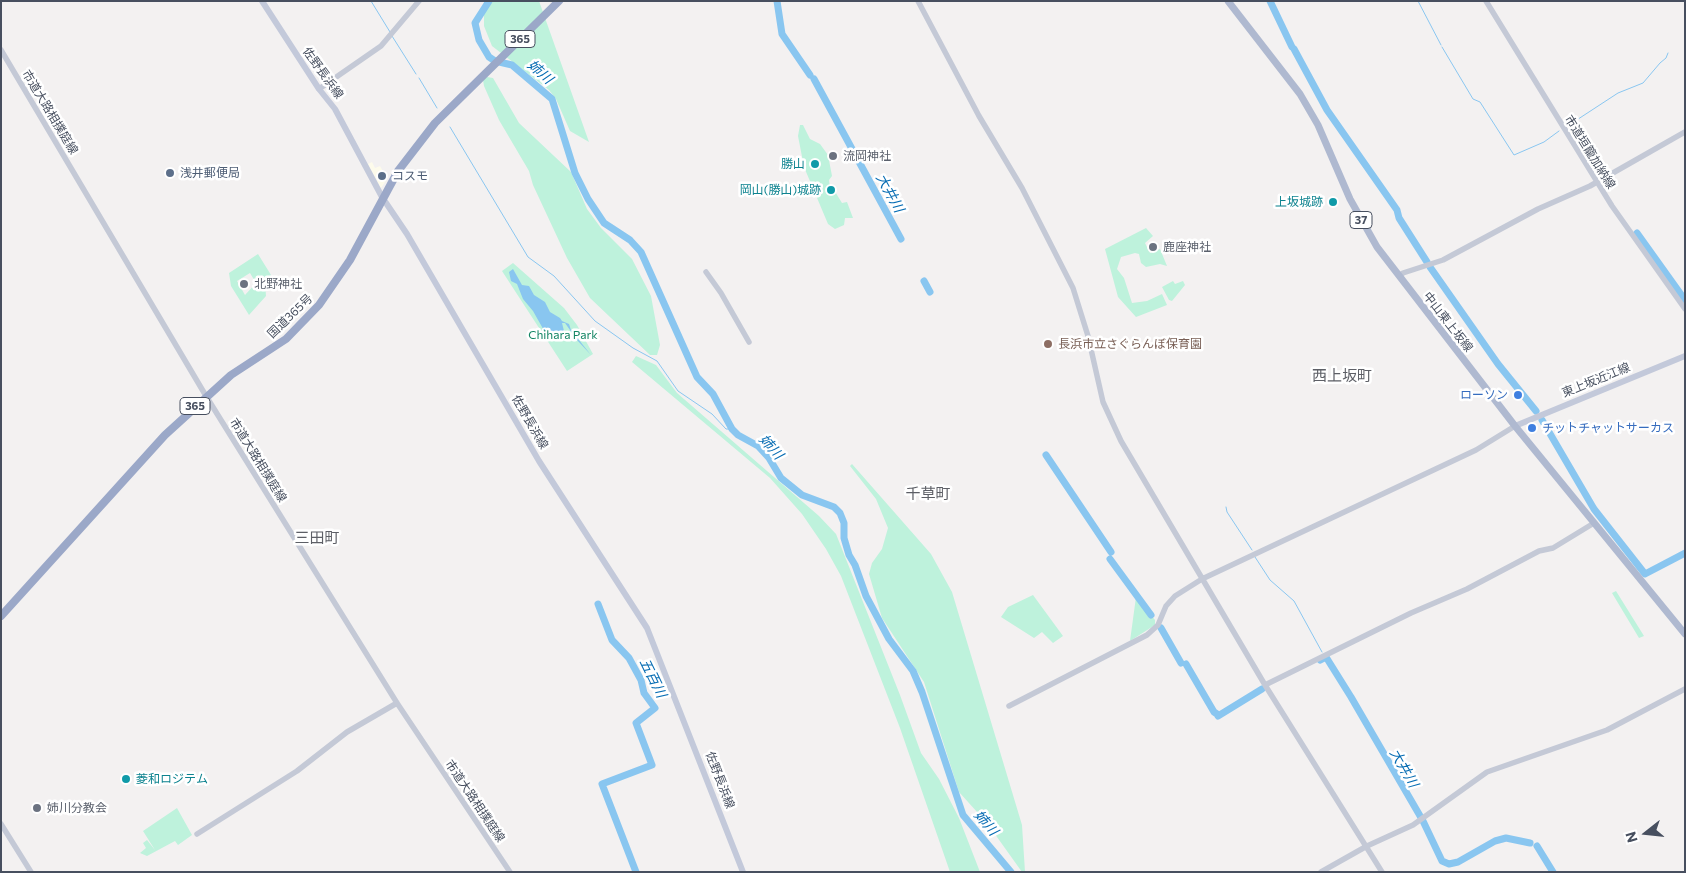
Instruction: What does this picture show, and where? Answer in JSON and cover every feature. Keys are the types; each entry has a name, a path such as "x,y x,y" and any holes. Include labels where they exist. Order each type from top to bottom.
{"highway":[{"name":"国道365号","path":"1,616 165,435 231,375 286,339 319,305 350,260 382,197 398,171 435,123 556,4"}],"main road":[{"name":"佐野長浜線","path":"262,1 335,109 382,197 407,234 540,461 647,628 744,872"},
{"name":"中山東上坂線","path":"1228,1 1300,94 1318,125 1350,199 1377,246 1594,523 1685,634"},
{"name":"中山東上坂線","path":"1233,1 1304,93 1321,124 1362,214 1401,275"},
{"name":"東上坂近江線","path":"1517,425 1685,356"},
{"name":"中山東上坂線","path":"1517,425 1685,628"}],"street":[{"path":"320,89 388,40 419,1"},
{"path":"918,1 964,90 1051,242 1082,313 1103,402 1110,422 1265,685 1382,872"},
{"name":"市道垣籠加納線","path":"1486,1 1597,182 1685,308"},
{"name":"市道大路相撲庭線","path":"1,50 206,396 397,703 510,872"},
{"path":"1401,275 1443,260 1538,210 1597,182 1685,132"},
{"path":"706,272 721,293 749,342"},
{"path":"1009,706 1147,635 1158,625 1166,606 1175,596 1202,579 1476,450 1517,425"},
{"path":"1265,685 1384,626 1468,589 1539,552 1553,548 1594,523"},
{"path":"1321,872 1367,846 1400,832 1478,778 1496,768 1578,742 1607,730 1685,689"},
{"path":"197,834 296,771 347,732 397,703"},
{"path":"1,824 31,872"}],"shaded area":[{"path":"372,162 375,168 380,166 387,179 381,188 368,164"}],"green space":[{"path":"492,1 539,1 589,142 570,131 556,99 549,90 492,46 484,26 484,14"},
{"path":"487,77 493,78 519,123 571,172 587,209 601,228 632,259 651,296 660,345 657,355 650,355 590,298 567,258 533,185 529,171 499,120 484,86 483,80"},
{"path":"800,125 803,125 810,139 820,144 828,155 832,176 829,180 830,188 834,190 842,203 847,202 853,218 845,218 844,225 835,229 828,224 804,167 798,136"},
{"path":"1146,228 1153,236 1145,243 1150,253 1160,249 1167,266 1160,264 1146,267 1141,263 1139,254 1135,253 1121,257 1117,269 1124,278 1132,303 1147,301 1162,294 1167,305 1136,317 1118,297 1105,249"},
{"path":"258,254 271,275 265,283 266,296 249,315 231,286 229,273","holes":["250,273 256,283 245,295 237,281"]},
{"name":"Chihara Park","path":"513,263 564,308 577,325 593,354 567,371 502,271"},
{"path":"1173,281 1175,284 1183,281 1185,285 1172,301 1169,300 1162,287"},
{"path":"636,356 656,365 677,393 819,516 836,534 921,753 939,779 959,818 980,872 950,872 900,728 841,576 826,549 802,514 770,478 632,362"},
{"path":"852,464 931,554 952,592 1022,825 1025,872 1022,872 987,823 959,792 924,682 882,618 869,574 872,563 882,549 888,528 876,499 850,466"},
{"path":"1616,591 1644,636 1639,638 1612,593"},
{"path":"1033,595 1063,636 1053,643 1042,632 1034,638 1001,617 1008,607"},
{"path":"1136,597 1155,620 1155,625 1130,641"},
{"path":"177,808 192,835 178,845 175,841 147,856 140,853 146,848 143,843 147,840 155,850 143,831"}],"water":[{"path":"513,269 522,285 529,286 534,295 545,302 550,312 569,324 571,330 591,355 565,323 562,323 564,331 561,336 550,338 546,334 533,311 523,299 517,284 511,281 509,272"}],"waterway":[{"path":"371,1 390,32"},
{"name":"姉川","path":"489,1 475,23 479,40 489,57 495,61 512,65 552,99 575,173 588,199 604,223 630,240 641,252 697,377 713,394 732,429 738,435 758,446 769,458 781,478 802,495 834,507 840,513 844,523 844,538 849,555 855,565 866,596 889,639 913,671 922,692 963,815 1011,872"},
{"name":"大井川","path":"777,1 782,34 810,75"},
{"path":"1270,1 1292,47"},
{"path":"1418,1 1441,45"},
{"path":"392,36 416,74"},
{"path":"1442,47 1473,99 1480,102 1514,155 1544,142 1559,131"},
{"path":"1294,49 1327,110 1397,210 1399,218 1427,262"},
{"path":"1566,127 1618,93 1643,83 1666,58 1668,53"},
{"path":"419,78 437,108"},
{"name":"大井川","path":"814,79 901,239"},
{"path":"450,127 528,257 554,276 595,321 633,348 657,361 678,391 712,414 726,429 732,429"},
{"path":"1637,233 1685,300"},
{"path":"1430,267 1498,364 1536,411"},
{"name":"大井川","path":"924,281 930,292"},
{"path":"1542,420 1594,509 1645,574 1685,553"},
{"name":"大井川","path":"1046,455 1111,552"},
{"path":"1226,507 1227,512 1252,550"},
{"path":"1255,557 1270,580 1294,601 1322,652"},
{"name":"大井川","path":"1110,559 1151,615"},
{"name":"五百川","path":"598,604 612,640 629,658 641,680 644,693 655,708 636,723 652,765 602,784 636,872"},
{"name":"大井川","path":"1161,628 1181,663"},
{"name":"大井川","path":"1320,660 1326,657 1351,697 1423,821 1442,861 1449,864 1458,862 1495,841 1506,838 1530,843"},
{"name":"大井川","path":"1186,664 1217,714"},
{"name":"大井川","path":"1218,716 1262,689"},
{"name":"大井川","path":"1537,846 1553,872"}],"place":[{"name":"流岡神社","path":"833,156"},
{"name":"勝山","path":"815,164"},
{"name":"浅井郵便局","path":"170,173"},
{"name":"コスモ","path":"382,176"},
{"name":"岡山(勝山)城跡","path":"831,190"},
{"name":"上坂城跡","path":"1333,202"},
{"name":"鹿座神社","path":"1153,247"},
{"name":"北野神社","path":"244,284"},
{"name":"長浜市立さぐらんぼ保育園","path":"1048,344"},
{"name":"ローソン","path":"1518,395"},
{"name":"チットチャットサーカス","path":"1532,428"},
{"name":"菱和ロジテム","path":"126,779"},
{"name":"姉川分教会","path":"37,808"}],"district":[{"name":"西上坂町","path":"1342,376"},
{"name":"千草町","path":"928,494"},
{"name":"三田町","path":"317,538"}]}
